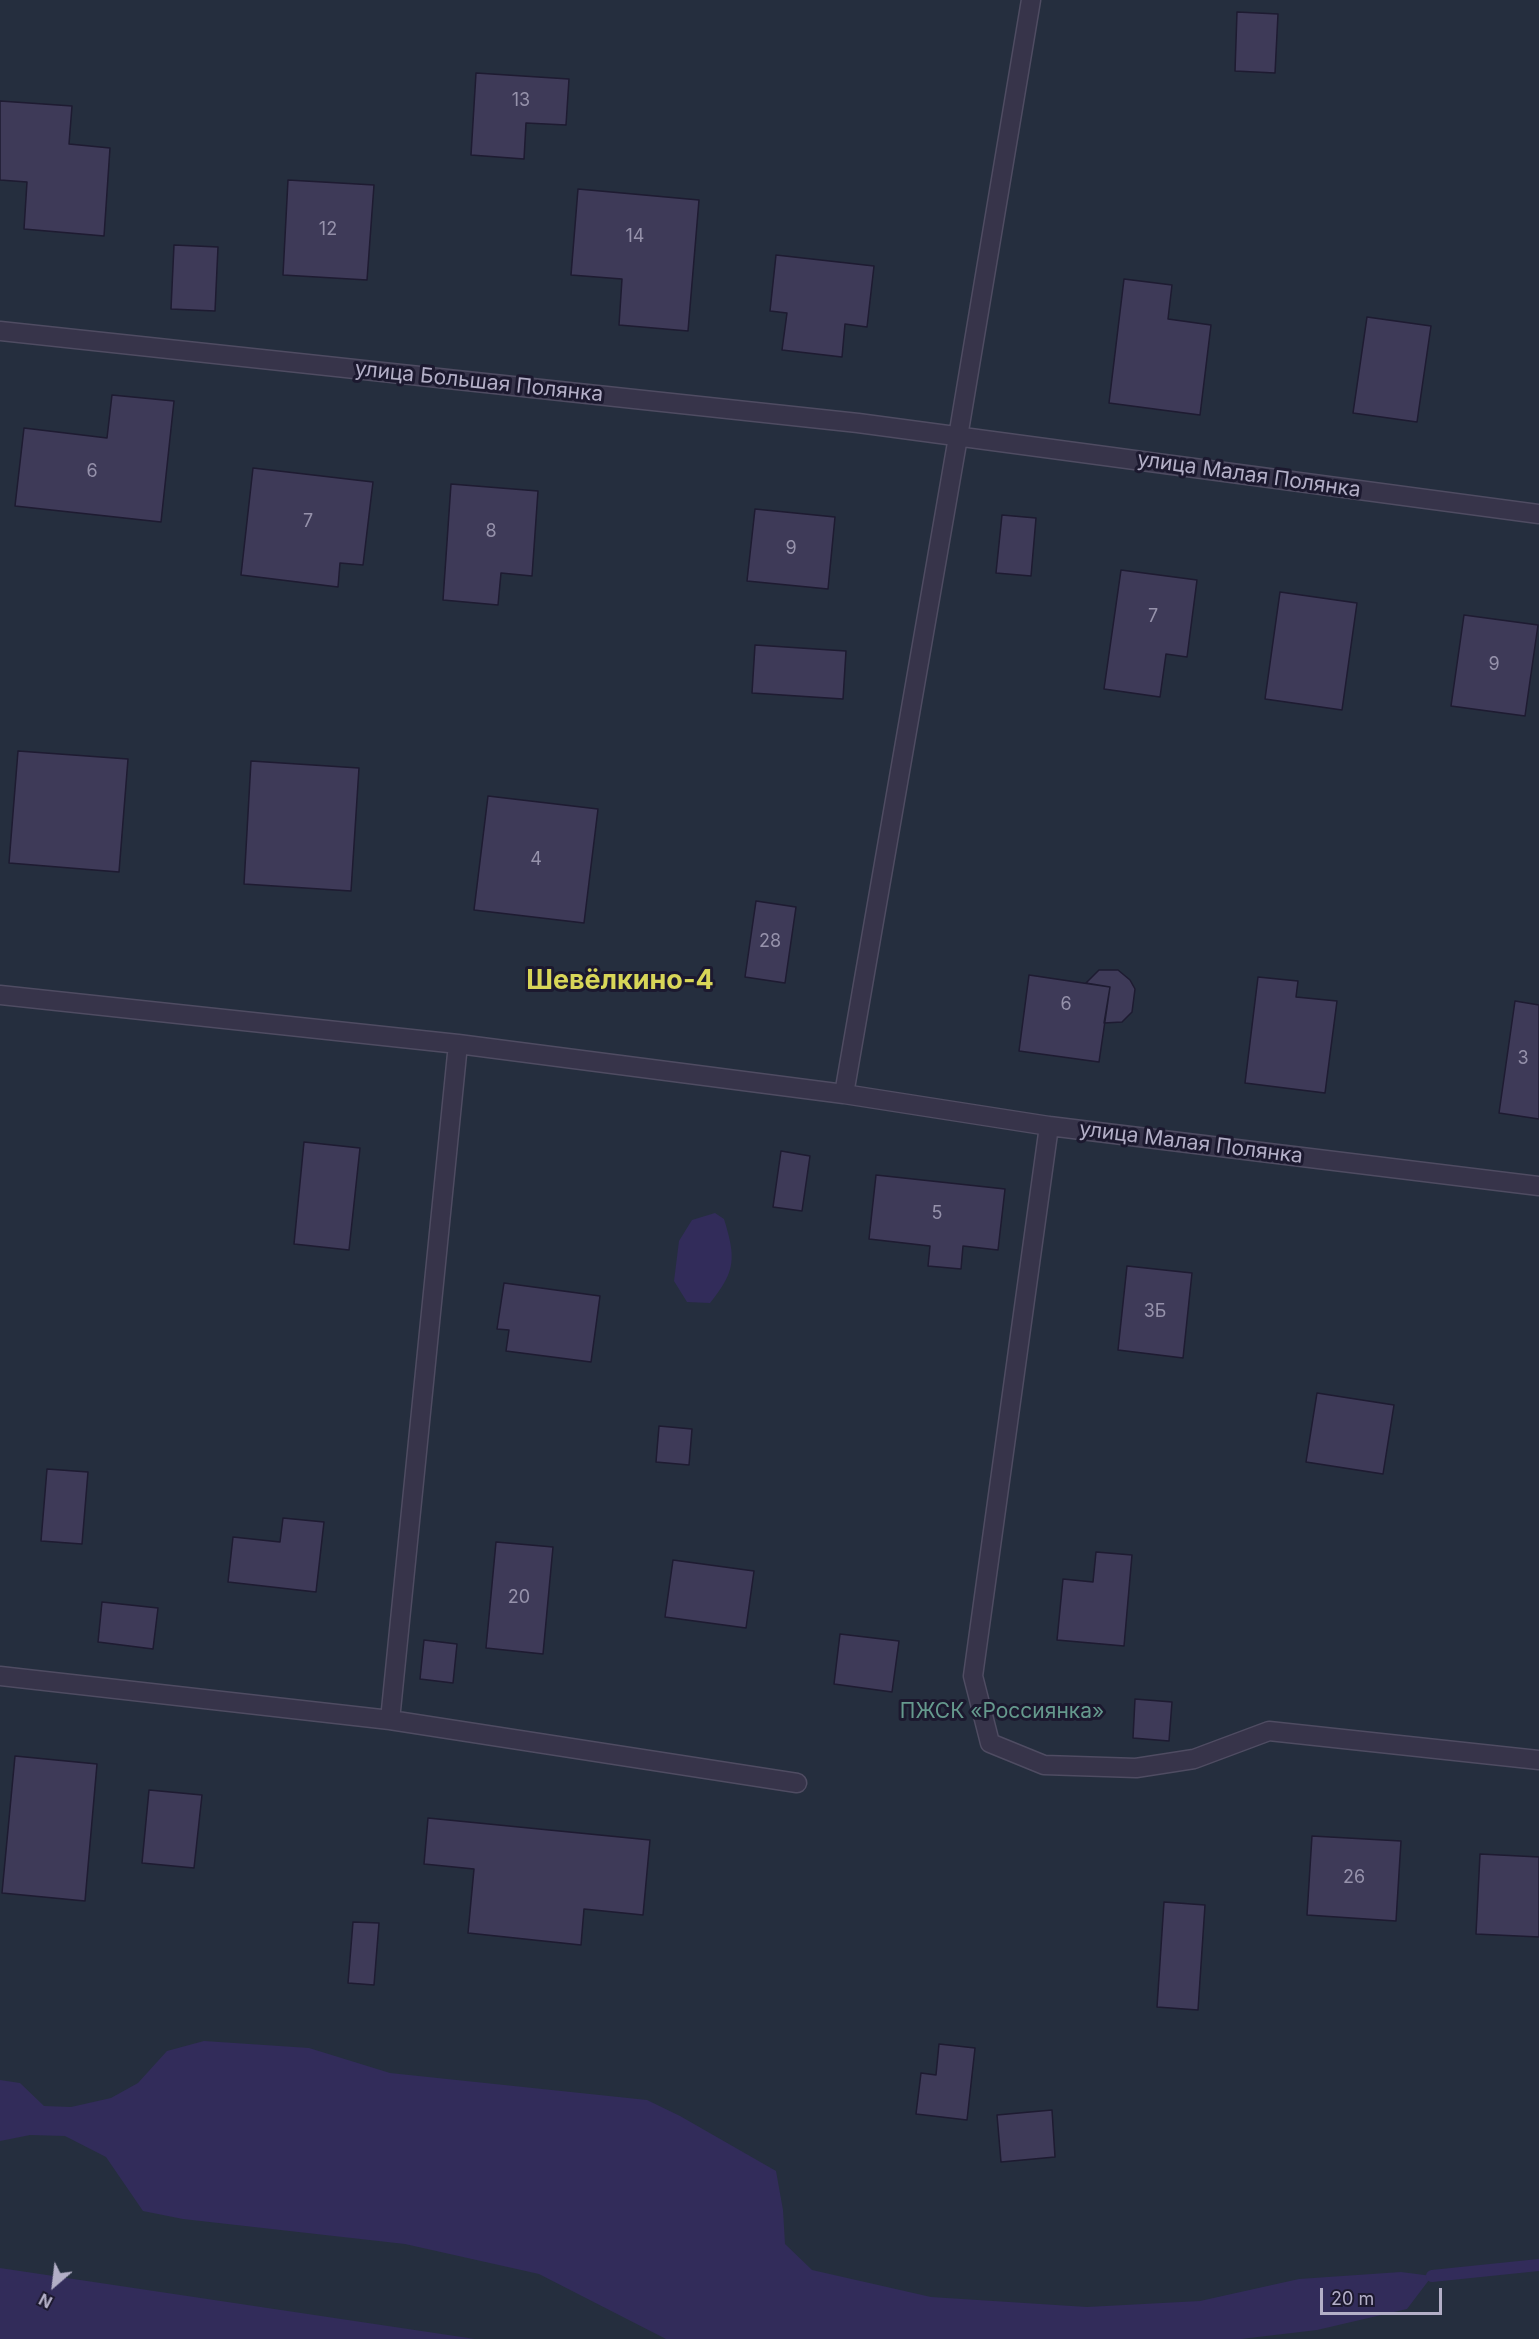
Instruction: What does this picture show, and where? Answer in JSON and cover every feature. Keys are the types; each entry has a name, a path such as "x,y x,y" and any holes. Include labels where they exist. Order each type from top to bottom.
{"street":[{"path":"844,1094 1031,0"},
{"name":"улица Большая Полянка","path":"0,331 835,420 958,437"},
{"name":"улица Малая Полянка","path":"958,437 1539,514"},
{"name":"улица Малая Полянка","path":"0,995 458,1044 844,1094 1049,1126 1539,1186"},
{"path":"390,1720 458,1044"},
{"path":"1049,1126 973,1676 990,1743 1044,1764 1136,1768 1194,1759 1269,1731 1539,1760"},
{"path":"0,1676 390,1720 797,1783"}],"green space":[{"name":"ПЖСК «Россиянка»","path":"0,0 1539,0 1539,2339 0,2339"}],"shaded area":[{"path":"715,1213 724,1219 731,1244 729,1273 710,1303 687,1302 674,1281 679,1241 692,1220"},
{"path":"204,2041 309,2048 390,2073 647,2100 680,2116 776,2171 783,2210 785,2244 812,2270 931,2297 1087,2307 1200,2301 1299,2279 1401,2272 1432,2276 1407,2309 1317,2330 1241,2339 666,2339 539,2274 405,2244 183,2219 143,2211 106,2157 65,2136 30,2135 0,2141 0,2080 20,2083 44,2106 71,2107 111,2098 138,2083 167,2051"},
{"path":"0,2268 475,2339 0,2339"}],"building":[{"path":"1237,12 1278,14 1275,73 1235,71"},
{"path":"476,73 569,79 566,125 526,123 524,159 471,155"},
{"path":"0,101 72,106 69,144 110,148 104,236 24,229 27,182 0,180"},
{"path":"288,180 374,185 367,280 283,275"},
{"path":"578,189 699,200 688,331 619,325 622,279 571,275"},
{"path":"174,245 218,247 215,311 171,309"},
{"path":"776,255 874,266 867,327 845,324 842,357 782,350 787,313 770,311"},
{"path":"1124,279 1172,285 1168,319 1211,325 1200,415 1109,403"},
{"path":"1367,317 1431,326 1417,422 1353,413"},
{"path":"112,395 174,401 161,522 15,506 24,428 107,438"},
{"path":"253,468 373,482 363,565 340,563 338,587 241,575"},
{"path":"451,484 538,491 532,576 501,573 498,605 443,600"},
{"path":"755,509 835,517 828,589 747,581"},
{"path":"1002,515 1036,518 1031,576 996,573"},
{"path":"1121,570 1197,580 1187,657 1166,654 1160,697 1104,689"},
{"path":"1280,592 1357,603 1342,710 1265,699"},
{"path":"1464,615 1538,625 1525,716 1451,706"},
{"path":"755,645 846,651 843,699 752,693"},
{"path":"18,751 128,759 119,872 9,863"},
{"path":"251,761 359,768 351,891 244,884"},
{"path":"488,796 598,809 584,923 474,910"},
{"path":"756,901 796,907 785,983 745,977"},
{"path":"1099,970 1118,970 1130,980 1135,989 1132,1012 1122,1022 1104,1023 1110,987 1086,983"},
{"path":"1029,975 1110,987 1099,1062 1019,1051"},
{"path":"1258,977 1298,981 1296,997 1337,1001 1325,1093 1245,1083"},
{"path":"1515,1001 1539,1005 1539,1119 1499,1113"},
{"path":"304,1142 360,1148 349,1250 294,1244"},
{"path":"781,1151 810,1156 802,1211 773,1207"},
{"path":"876,1175 1005,1189 998,1250 963,1246 961,1269 928,1266 930,1246 869,1239"},
{"path":"1127,1266 1192,1273 1183,1358 1118,1350"},
{"path":"504,1283 600,1296 591,1362 506,1351 509,1330 497,1329"},
{"path":"1317,1393 1394,1405 1383,1474 1306,1462"},
{"path":"659,1426 692,1429 689,1465 656,1462"},
{"path":"47,1469 88,1472 82,1544 41,1541"},
{"path":"283,1518 324,1522 316,1592 228,1582 233,1537 280,1542"},
{"path":"496,1542 553,1547 543,1654 486,1648"},
{"path":"1096,1552 1132,1555 1124,1646 1057,1640 1063,1579 1093,1582"},
{"path":"673,1560 754,1571 746,1628 665,1617"},
{"path":"102,1602 158,1608 153,1649 98,1642"},
{"path":"840,1634 899,1641 892,1692 834,1684"},
{"path":"424,1640 457,1644 453,1683 420,1679"},
{"path":"1135,1699 1172,1702 1169,1741 1133,1738"},
{"path":"15,1756 97,1764 85,1901 2,1893"},
{"path":"149,1790 202,1795 194,1868 142,1863"},
{"path":"428,1818 650,1840 643,1915 584,1909 581,1945 468,1933 474,1869 424,1864"},
{"path":"1312,1836 1401,1841 1396,1921 1307,1915"},
{"path":"1480,1854 1539,1857 1539,1937 1476,1934"},
{"path":"1164,1902 1205,1905 1198,2010 1157,2007"},
{"path":"353,1922 379,1923 374,1985 348,1983"},
{"path":"939,2044 975,2048 967,2120 916,2114 921,2073 936,2075"},
{"path":"1052,2110 1055,2157 1001,2162 997,2115"}],"waterway":[{"path":"1432,2276 1539,2265"}],"district":[{"name":"Шевёлкино-4","path":"620,981"}]}
